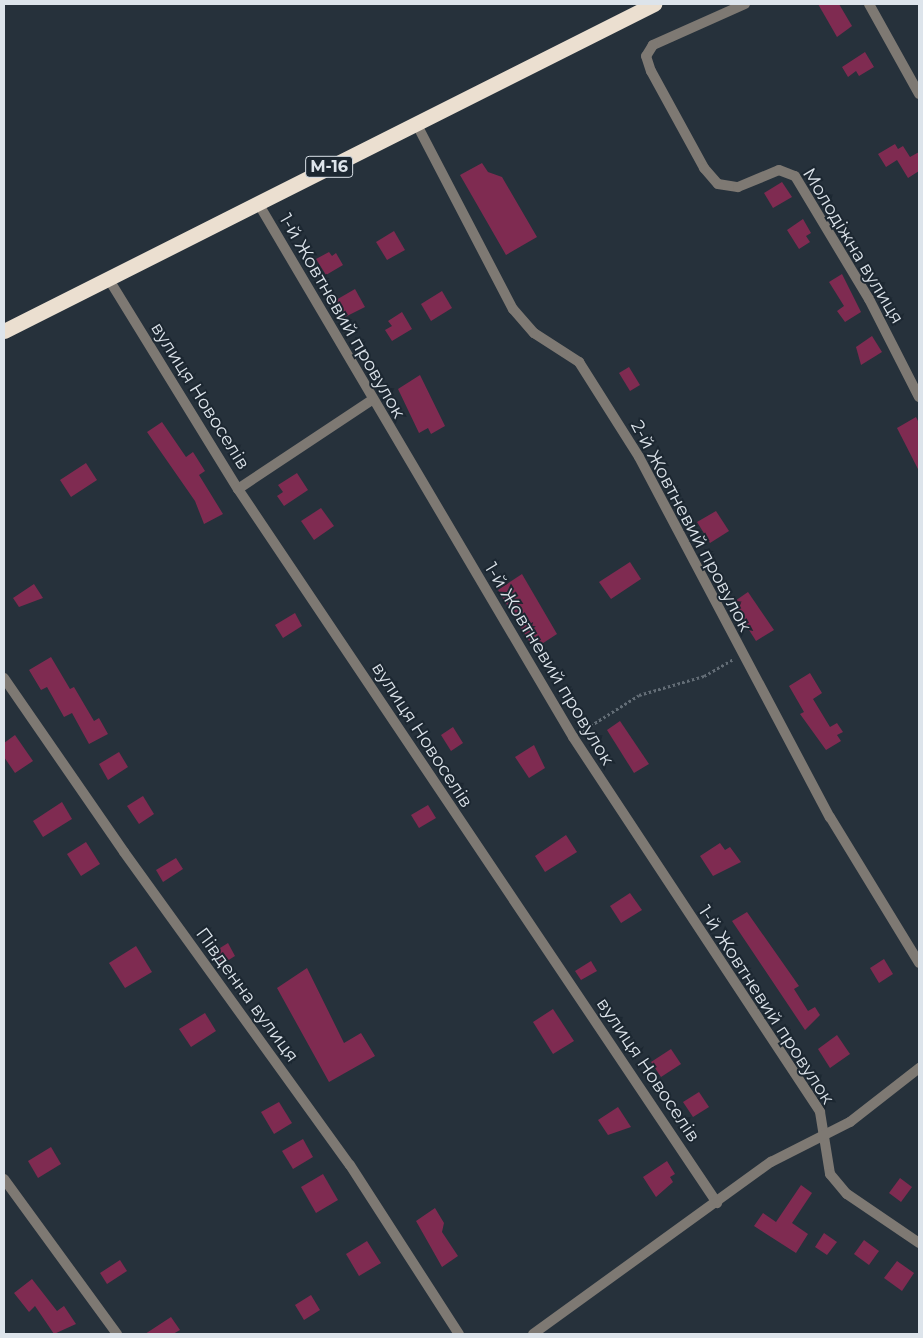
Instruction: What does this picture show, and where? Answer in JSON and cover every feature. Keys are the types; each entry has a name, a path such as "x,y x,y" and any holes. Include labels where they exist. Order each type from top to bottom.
{"highway":[{"name":"М-16","path":"4,331 654,4"}],"street":[{"name":"Молодіжна вулиця","path":"744,4 654,45 646,56 650,71 704,168 718,184 738,187 779,170 796,176 868,299 919,397"},
{"path":"870,4 919,94"},
{"name":"2-й Жовтневий провулок","path":"416,123 513,309 534,333 579,362 639,457 742,655 782,720 830,817 919,963"},
{"name":"1-й Жовтневий провулок","path":"258,203 372,400 573,737 820,1112 824,1132"},
{"name":"вулиця Новоселів","path":"108,278 238,489 717,1203"},
{"path":"238,489 372,400"},
{"name":"Південна вулиця","path":"4,678 124,852 350,1165 459,1334"},
{"path":"533,1334 717,1203 771,1162 824,1132 858,1117 919,1068"},
{"path":"824,1132 826,1164 836,1184 919,1243"},
{"path":"4,1179 118,1334"}],"path":[{"path":"573,737 639,695 704,676 742,655"}],"building":[{"path":"818,4 839,4 852,26 837,37"},
{"path":"865,52 874,67 859,76 856,71 848,77 842,67"},
{"path":"895,144 898,149 903,146 910,157 919,152 919,171 908,178 897,160 886,167 878,154"},
{"path":"482,163 488,172 502,177 537,237 506,255 460,175"},
{"path":"782,182 792,197 773,208 764,193"},
{"path":"803,219 811,233 806,236 810,242 799,249 787,230"},
{"path":"394,231 405,250 387,260 376,242"},
{"path":"329,252 332,256 336,253 343,265 326,275 316,259"},
{"path":"842,274 861,312 845,322 837,311 844,306 829,282"},
{"path":"355,289 365,307 345,317 336,300"},
{"path":"442,291 452,308 431,321 421,304"},
{"path":"402,312 412,329 392,341 385,330 392,326 388,321"},
{"path":"872,336 882,352 861,365 856,347"},
{"path":"629,367 640,385 630,391 619,373"},
{"path":"420,375 445,426 431,434 428,428 419,433 398,389"},
{"path":"916,417 919,423 919,471 897,428"},
{"path":"162,422 186,457 193,452 205,471 199,475 223,514 204,524 195,501 147,432"},
{"path":"86,463 97,480 71,497 60,480"},
{"path":"297,473 308,490 284,506 277,496 283,492 278,485"},
{"path":"321,508 334,526 314,540 301,521"},
{"path":"716,511 729,531 710,543 697,522"},
{"path":"630,562 641,579 611,599 599,582"},
{"path":"522,574 557,634 534,649 498,590"},
{"path":"34,584 43,598 19,607 13,598"},
{"path":"748,592 774,630 756,641 732,603"},
{"path":"295,613 302,626 283,638 275,625"},
{"path":"51,657 70,689 74,687 94,721 99,718 108,734 89,744 72,713 64,717 47,687 41,690 29,670"},
{"path":"810,673 822,693 813,699 830,727 837,723 843,732 837,735 841,741 826,750 800,714 804,712 789,686"},
{"path":"620,721 649,764 634,773 607,730"},
{"path":"453,727 463,743 451,751 441,735"},
{"path":"15,735 33,761 15,773 4,757 4,743"},
{"path":"534,745 545,768 529,778 515,757"},
{"path":"119,752 128,767 108,780 99,764"},
{"path":"143,796 154,814 139,824 127,806"},
{"path":"62,802 72,819 43,837 33,821"},
{"path":"428,805 436,818 419,828 411,815"},
{"path":"566,835 577,852 545,872 535,856"},
{"path":"86,842 100,864 81,876 67,854"},
{"path":"720,843 725,850 730,847 741,862 713,876 700,856"},
{"path":"176,858 183,869 163,882 156,870"},
{"path":"630,893 642,910 621,923 610,906"},
{"path":"747,912 799,986 794,989 808,1011 815,1007 820,1015 805,1030 732,921"},
{"path":"228,943 235,956 219,966 212,953"},
{"path":"136,946 152,972 125,988 109,963"},
{"path":"884,959 893,974 879,983 870,968"},
{"path":"591,961 597,971 581,980 575,971"},
{"path":"307,968 344,1043 361,1033 375,1056 329,1082 277,988"},
{"path":"553,1009 574,1041 553,1054 533,1022"},
{"path":"205,1013 216,1031 191,1047 179,1029"},
{"path":"837,1035 850,1054 830,1068 818,1049"},
{"path":"671,1049 681,1064 661,1077 651,1062"},
{"path":"699,1092 709,1107 693,1117 683,1102"},
{"path":"279,1102 292,1123 274,1134 261,1112"},
{"path":"618,1107 631,1127 608,1135 598,1120"},
{"path":"303,1139 313,1157 293,1169 282,1151"},
{"path":"51,1147 61,1164 38,1178 28,1161"},
{"path":"667,1161 675,1174 670,1177 673,1182 656,1197 643,1177"},
{"path":"323,1174 338,1200 316,1213 301,1187"},
{"path":"900,1178 912,1187 901,1202 889,1193"},
{"path":"801,1185 812,1193 792,1223 808,1234 796,1253 754,1226 763,1213 776,1222"},
{"path":"435,1208 444,1223 442,1232 458,1256 442,1267 416,1221"},
{"path":"824,1233 837,1242 827,1255 815,1247"},
{"path":"864,1240 879,1251 869,1265 854,1254"},
{"path":"367,1241 381,1263 359,1276 346,1254"},
{"path":"120,1260 127,1271 107,1284 100,1273"},
{"path":"897,1261 914,1273 902,1291 884,1278"},
{"path":"32,1279 57,1311 64,1306 76,1324 54,1334 35,1306 29,1312 14,1293"},
{"path":"311,1295 320,1310 304,1320 295,1305"},
{"path":"171,1317 180,1330 173,1334 145,1334"}]}
